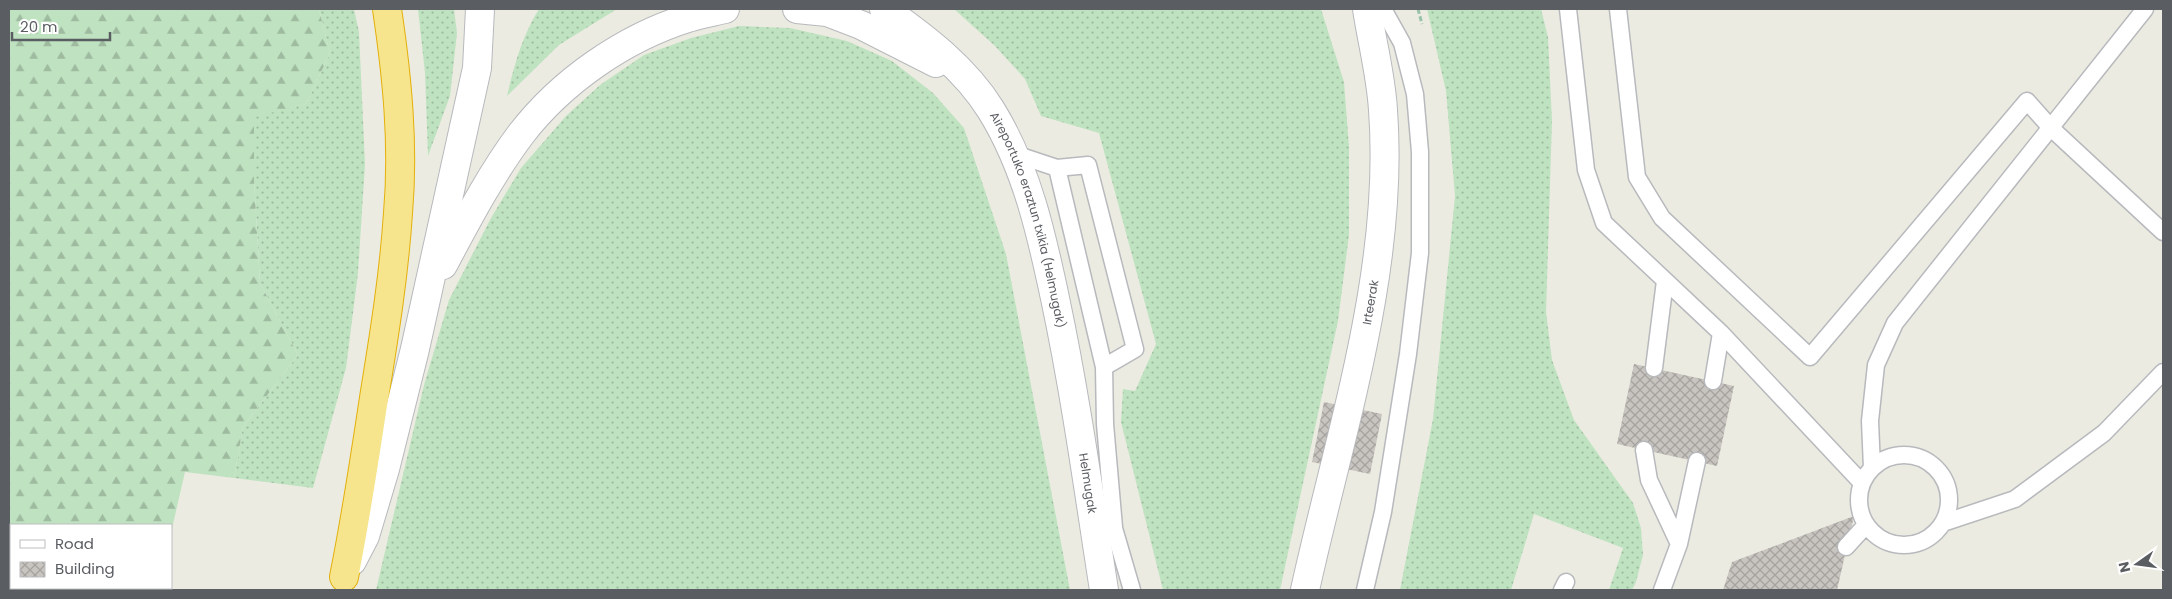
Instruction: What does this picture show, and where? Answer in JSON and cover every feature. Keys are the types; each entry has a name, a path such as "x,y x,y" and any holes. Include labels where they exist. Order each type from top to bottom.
{"highway":[{"path":"342,584 355,524 388,305 399,212 399,137 394,56 387,9"}],"street":[{"path":"342,584 365,536 385,469 428,293 477,68 480,9"},
{"path":"428,293 484,190 522,133 561,91 613,52 688,18 725,9"},
{"path":"797,9 827,12 861,25 924,58 963,74"},
{"name":"Aireportuko eraztun txikia (Helmugak)","path":"884,9 923,36 963,74 990,108 1015,154 1034,212 1071,376"},
{"name":"Irteerak","path":"1305,590 1342,439 1374,285 1384,185 1383,109 1367,9"},
{"name":"Helmugak","path":"1071,376 1104,590"}],"lane":[{"path":"1365,590 1383,512 1401,400 1420,253 1420,152 1415,94 1402,43 1383,9"},
{"path":"1568,9 1586,170 1604,223 1721,333 1862,483"},
{"path":"1618,9 1637,177 1662,218 1810,358 2027,100 2051,128 2163,232"},
{"path":"1872,468 1870,421 1876,365 1895,323 2145,9"},
{"path":"1015,154 1057,168 1088,165 1136,349 1104,367"},
{"path":"1057,168 1104,367 1105,424 1114,527"},
{"path":"1654,368 1665,280"},
{"path":"1713,381 1721,333"},
{"path":"1943,523 1949,503 1945,481 1932,464 1912,455 1890,457 1872,468 1862,483 1858,497 1860,511 1866,525 1883,540 1906,545 1917,544 1927,538 1943,523 2015,499 2104,433 2163,372"},
{"path":"1071,376 1132,590"},
{"path":"1644,450 1649,480 1678,544"},
{"path":"1662,590 1678,544 1697,461"},
{"path":"1846,547 1866,525"}],"green space":[{"path":"9,9 319,9 330,53 306,104 254,117 254,179 260,283 298,355 243,427 234,478 185,472 172,529 172,524 10,524 10,589 158,590 9,590"},
{"path":"319,9 354,9 359,32 365,164 358,273 346,368 313,488 234,478 243,427 298,355 260,283 254,179 254,116 306,104 330,53"},
{"path":"418,9 454,9 457,33 450,96 428,156 425,73"},
{"path":"539,9 617,9 559,45 507,96 523,40"},
{"path":"954,9 1321,9 1344,82 1349,147 1349,235 1338,321 1280,590 1163,590 1121,422 1123,389 1135,391 1156,344 1099,133 1041,116 1025,79 995,46"},
{"path":"1427,9 1541,9 1548,37 1552,121 1546,312 1552,360 1574,420 1633,503 1641,528 1643,555 1632,590 1609,590 1623,548 1534,514 1511,590 1400,590 1433,419 1455,196 1446,91"},
{"path":"739,26 790,28 847,41 892,61 933,93 964,128 1006,254 1070,590 376,590 424,385 449,300 491,218 521,168 566,116 600,85 644,55 691,38"}],"building":[{"path":"1634,364 1734,386 1717,466 1617,444"},
{"path":"1324,402 1382,414 1370,474 1312,462"},
{"path":"1854,516 1837,590 1723,590 1732,562"}]}
